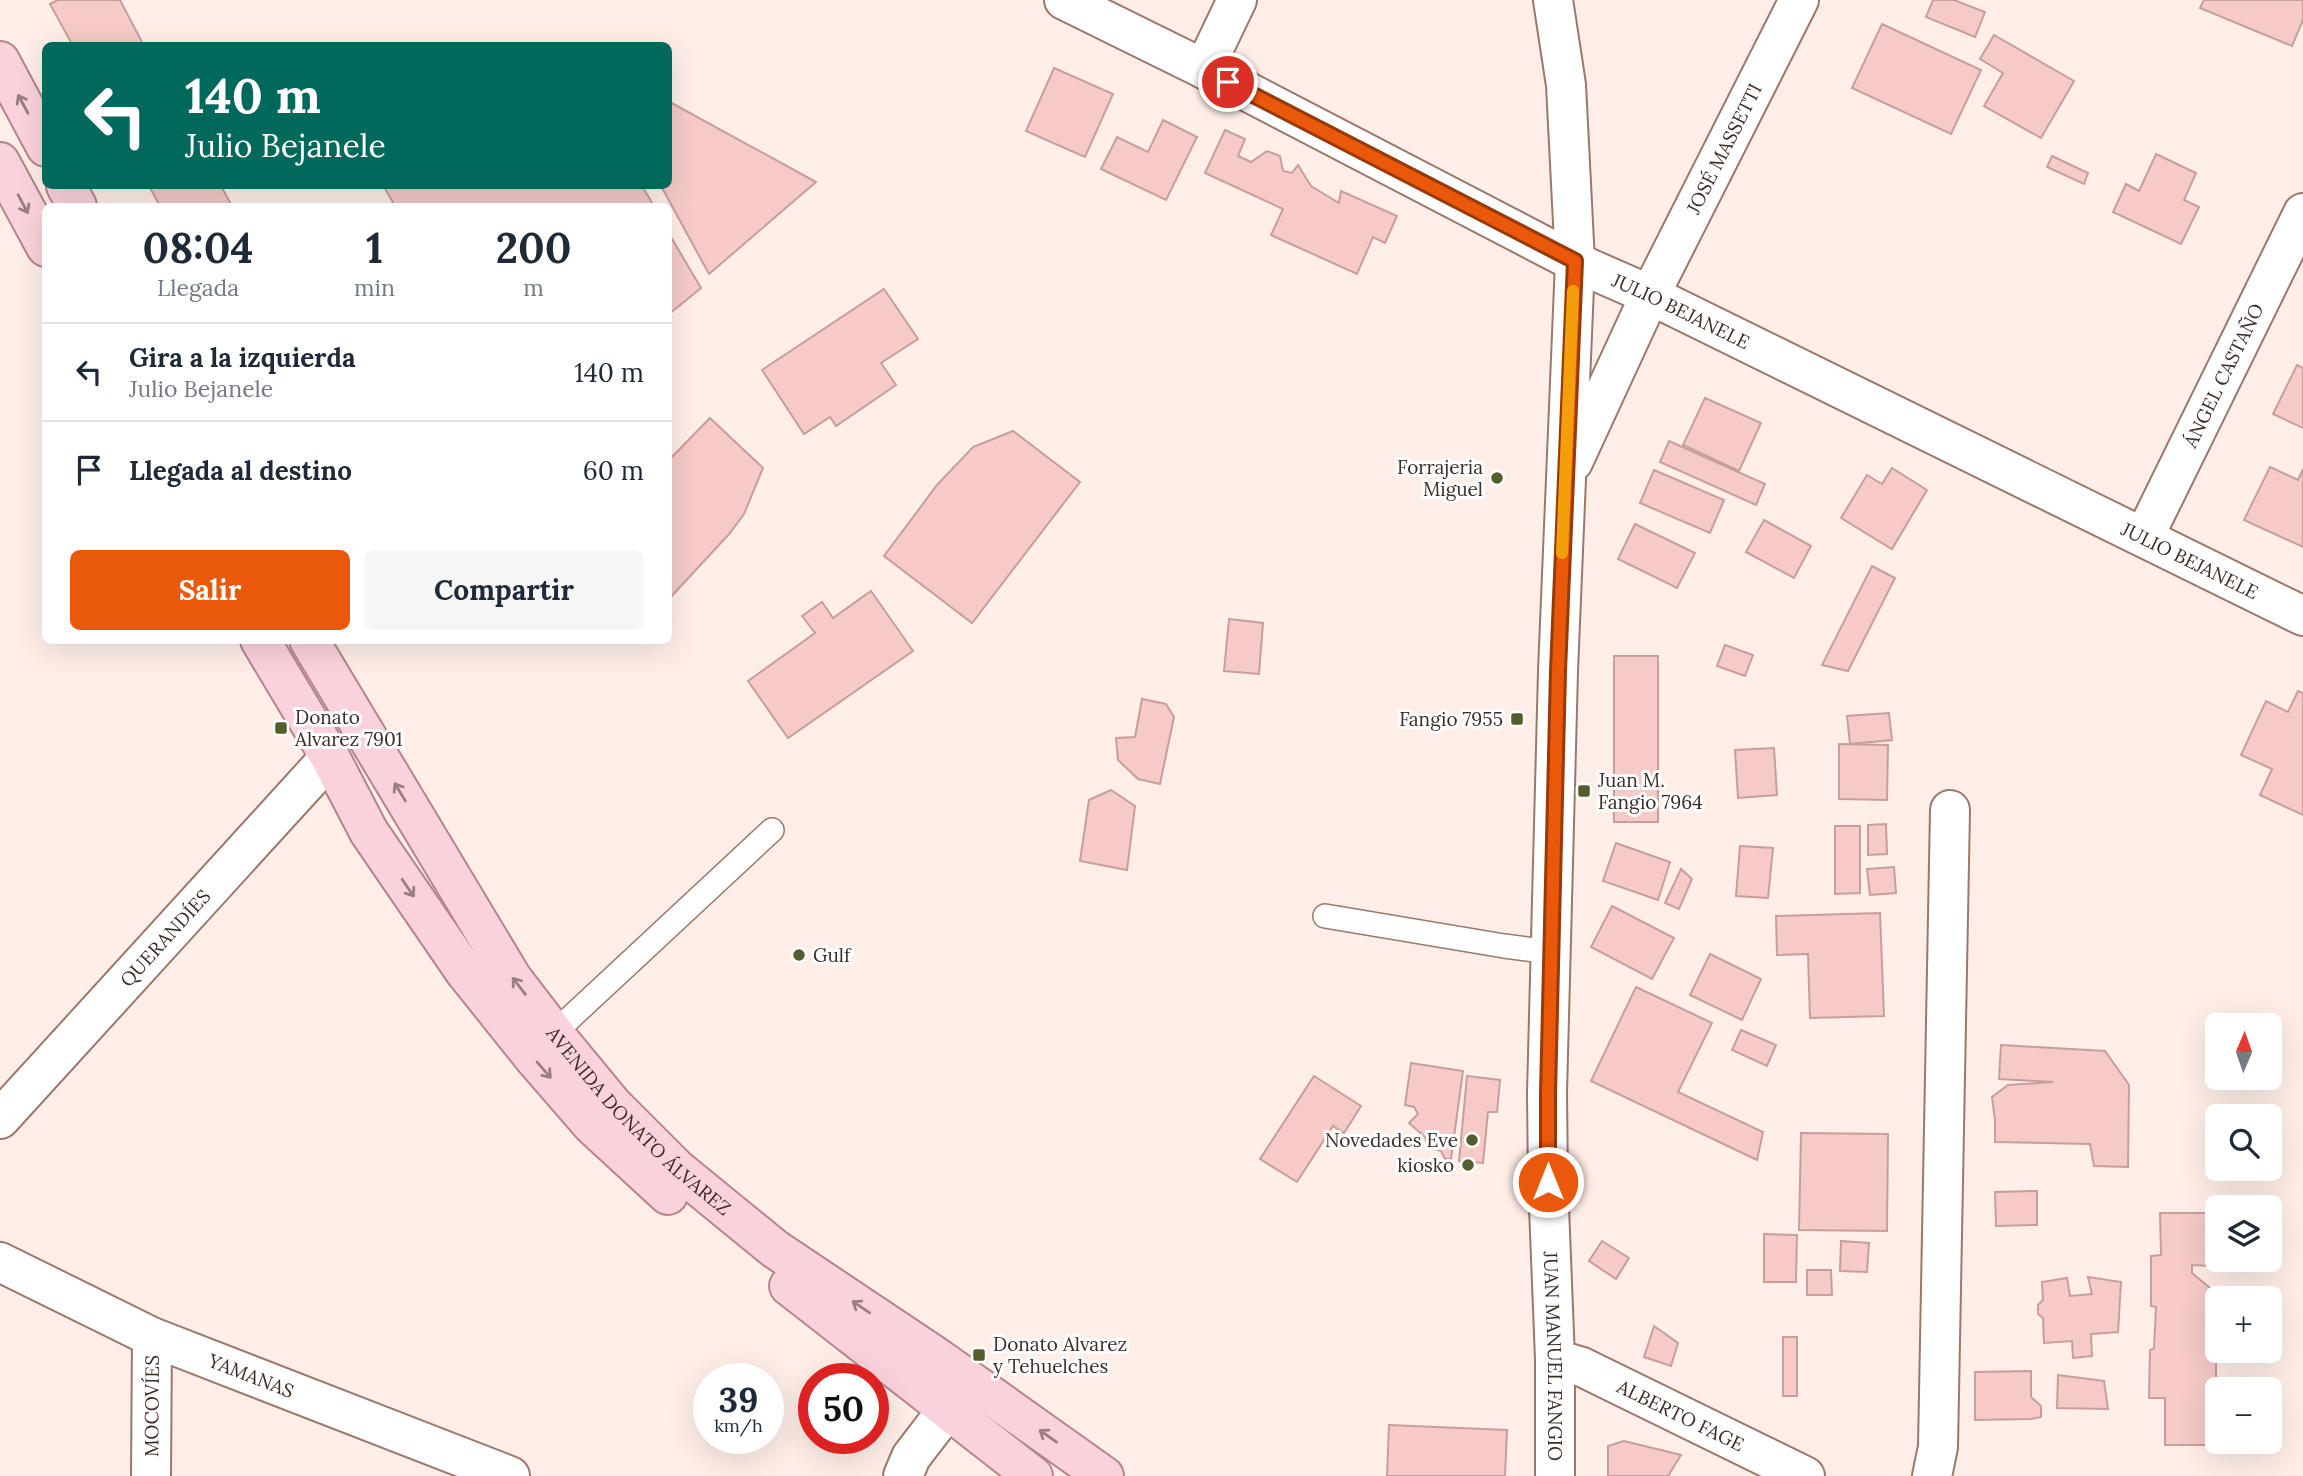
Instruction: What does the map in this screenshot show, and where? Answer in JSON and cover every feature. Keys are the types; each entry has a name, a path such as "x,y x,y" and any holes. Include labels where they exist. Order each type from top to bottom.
{"main road":[{"path":"0,61 42,140"},
{"path":"0,162 42,240"},
{"name":"AVENIDA DONATO ÁLVAREZ","path":"262,644 330,757 369,832 465,972 592,1125 673,1200 1033,1476"},
{"name":"AVENIDA DONATO ÁLVAREZ","path":"311,644 512,978 613,1105 677,1169 775,1249 1104,1476"}],"street":[{"name":"JULIO BEJANELE","path":"1064,0 1204,69 1575,261 1650,295 2303,616"},
{"path":"1204,69 1237,0"},
{"name":"JUAN MANUEL FANGIO","path":"1553,0 1566,85 1575,261 1558,671 1551,952 1548,1169 1555,1359 1555,1476"},
{"name":"JOSÉ MASSETTI","path":"1650,295 1799,0"},
{"name":"ÁNGEL CASTAÑO","path":"2144,537 2303,213"},
{"name":"JUAN MANUEL FANGIO","path":"1565,480 1650,295"},
{"name":"QUERANDÍES","path":"0,1119 330,757"},
{"path":"1932,1476 1938,1447 1950,810"},
{"name":"YAMANAS","path":"0,1262 152,1337 510,1476"},
{"name":"MOCOVÍES","path":"151,1476 152,1337"},
{"name":"ALBERTO FAGE","path":"1555,1359 1582,1367 1805,1476"},
{"path":"903,1476 911,1457 947,1410"}],"lane":[{"path":"554,1033 772,830"},
{"path":"1325,916 1551,952"}],"building":[{"path":"58,0 120,0 142,42 71,42 50,4"},
{"path":"1933,0 1954,0 1985,12 1975,37 1926,17"},
{"path":"2204,0 2303,0 2303,20 2292,46 2200,8"},
{"path":"1882,24 1981,70 1951,134 1852,88"},
{"path":"1994,35 2074,81 2041,138 1984,106 2003,73 1980,59"},
{"path":"1054,68 1113,94 1085,157 1026,131"},
{"path":"672,103 816,182 709,274 663,189 672,189"},
{"path":"1163,120 1197,137 1166,200 1101,169 1117,137 1148,152"},
{"path":"1225,130 1245,139 1238,156 1251,162 1267,151 1280,156 1283,171 1292,173 1298,165 1311,186 1339,203 1341,191 1397,216 1385,243 1373,237 1357,274 1271,235 1283,209 1205,173"},
{"path":"2156,154 2196,173 2184,200 2199,207 2181,244 2113,212 2126,184 2139,191"},
{"path":"2052,156 2088,173 2084,184 2047,167"},
{"path":"151,189 223,189 230,203 158,203"},
{"path":"385,189 644,189 652,203 393,203"},
{"path":"672,239 701,288 672,312"},
{"path":"884,289 918,339 881,363 896,385 836,426 830,417 804,434 762,370"},
{"path":"2297,365 2303,368 2303,428 2273,414"},
{"path":"1705,398 1761,423 1739,471 1683,445"},
{"path":"710,418 763,468 744,514 672,596 672,457"},
{"path":"1013,431 1080,482 972,623 884,556 937,485 973,447"},
{"path":"1669,441 1765,484 1756,505 1660,462"},
{"path":"2270,467 2298,480 2303,469 2303,547 2244,520"},
{"path":"1892,468 1927,490 1892,549 1841,518 1867,475 1882,484"},
{"path":"1654,470 1724,500 1710,533 1640,503"},
{"path":"1764,520 1811,546 1794,578 1746,552"},
{"path":"1635,524 1695,553 1677,588 1618,559"},
{"path":"1872,566 1895,578 1848,671 1822,665"},
{"path":"871,591 913,651 788,738 748,681 815,633 802,616 822,602 833,618"},
{"path":"1229,619 1263,623 1259,674 1224,671"},
{"path":"1725,645 1753,655 1745,676 1717,666"},
{"path":"1614,656 1658,656 1658,822 1614,822"},
{"path":"2298,691 2303,693 2303,815 2260,795 2272,769 2241,755 2266,701 2288,712"},
{"path":"1142,699 1166,704 1174,717 1160,784 1138,779 1118,760 1116,738 1135,737"},
{"path":"1889,713 1892,740 1850,744 1847,716"},
{"path":"1839,744 1888,745 1887,800 1839,799"},
{"path":"1774,748 1777,795 1738,798 1735,750"},
{"path":"1111,790 1135,806 1127,870 1080,861 1089,800"},
{"path":"1886,824 1887,854 1868,855 1868,825"},
{"path":"1835,826 1860,826 1860,893 1835,894"},
{"path":"1616,843 1670,862 1658,900 1603,881"},
{"path":"1740,846 1773,848 1768,898 1736,896"},
{"path":"1894,867 1896,893 1870,895 1867,869"},
{"path":"1681,869 1692,879 1679,909 1665,903"},
{"path":"1612,906 1674,938 1652,979 1591,947"},
{"path":"1880,913 1884,1016 1810,1018 1808,954 1777,955 1776,916"},
{"path":"1710,954 1761,979 1742,1020 1690,995"},
{"path":"1636,987 1712,1023 1678,1092 1763,1132 1757,1160 1591,1081"},
{"path":"1741,1030 1776,1045 1767,1066 1732,1050"},
{"path":"2001,1045 2105,1051 2129,1085 2128,1167 2094,1166 2090,1144 1995,1142 1992,1097 2008,1085 2053,1082 1999,1079"},
{"path":"1411,1063 1463,1071 1451,1159 1445,1159 1441,1151 1428,1147 1425,1137 1409,1123 1418,1114 1414,1107 1405,1105"},
{"path":"1314,1076 1361,1106 1344,1133 1333,1126 1297,1182 1260,1159"},
{"path":"1467,1076 1500,1080 1497,1112 1488,1112 1483,1163 1459,1161"},
{"path":"1801,1133 1888,1134 1887,1231 1799,1230"},
{"path":"2037,1191 2037,1225 1996,1226 1995,1192"},
{"path":"2160,1213 2205,1213 2205,1266 2192,1265 2192,1273 2208,1286 2205,1286 2205,1363 2216,1363 2216,1377 2205,1377 2205,1445 2165,1445 2165,1398 2149,1398 2150,1350 2154,1348 2156,1307 2151,1306 2151,1256 2161,1255"},
{"path":"1764,1234 1797,1235 1796,1282 1764,1282"},
{"path":"1602,1241 1629,1258 1616,1279 1589,1261"},
{"path":"1841,1241 1869,1243 1867,1272 1840,1271"},
{"path":"1807,1270 1831,1270 1832,1295 1807,1295"},
{"path":"2088,1277 2121,1282 2118,1332 2091,1334 2092,1356 2073,1358 2072,1341 2044,1343 2043,1318 2038,1314 2038,1305 2043,1300 2042,1282 2067,1278 2070,1296 2092,1294"},
{"path":"1654,1326 1678,1343 1671,1366 1644,1357"},
{"path":"1783,1337 1797,1337 1797,1396 1783,1396"},
{"path":"2031,1371 2031,1397 2041,1406 2041,1417 1975,1420 1975,1372"},
{"path":"2058,1375 2104,1381 2108,1409 2057,1408"},
{"path":"1389,1425 1507,1430 1505,1476 1387,1476"},
{"path":"1624,1441 1681,1455 1668,1476 1608,1476 1608,1446"}],"slow traffic":[{"path":"1562,553 1573,291"}],"place":[{"name":"Forrajeria Miguel","path":"1497,478"},
{"name":"Fangio 7955","path":"1517,719"},
{"name":"Donato Alvarez 7901","path":"281,728"},
{"name":"Juan M. Fangio 7964","path":"1584,791"},
{"name":"Gulf","path":"799,955"},
{"name":"Novedades Eve","path":"1472,1140"},
{"name":"kiosko","path":"1468,1165"},
{"name":"Donato Alvarez y Tehuelches","path":"979,1355"}],"route":[{"path":"1228,82 1575,261 1558,671 1548,1182"}]}
